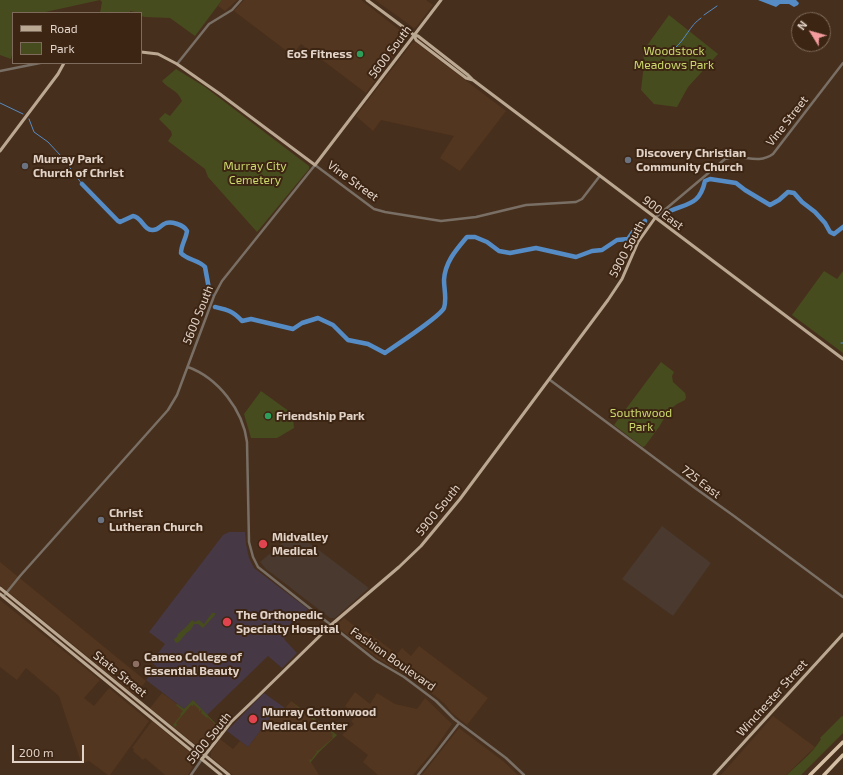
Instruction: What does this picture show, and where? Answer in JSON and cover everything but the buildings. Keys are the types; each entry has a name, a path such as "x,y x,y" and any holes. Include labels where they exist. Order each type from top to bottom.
{"highway":[{"path":"810,775 843,742"},
{"path":"824,775 843,755"}],"main road":[{"name":"900 East","path":"367,0 414,35 416,40 466,78 473,80 843,359"},
{"name":"5600 South","path":"315,165 441,0"},
{"name":"Vine Street","path":"142,52 158,54 177,64 315,165"},
{"path":"0,151 58,74 63,64"},
{"name":"5900 South","path":"202,759 231,722 331,625 399,567 421,546 460,499 550,380 618,286 638,242 655,218"},
{"name":"State Street","path":"0,588 229,775"},
{"name":"State Street","path":"2,595 221,775"},
{"name":"Winchester Street","path":"714,775 843,634"}],"street":[{"path":"177,64 209,24 232,10 241,0"},
{"name":"Vine Street","path":"655,218 725,159 733,157 761,160 773,154 843,63"},
{"path":"0,71 35,64"},
{"name":"Vine Street","path":"315,165 374,209 441,221 476,217 526,204 576,202 582,199 600,176"},
{"name":"5600 South","path":"2,595 168,410 177,395 214,296 222,281 315,165"},
{"name":"Fashion Boulevard","path":"188,367 202,373 217,386 232,403 241,418 247,442 249,542 255,561 263,572 312,608 375,660 404,677 436,701 459,723 506,757 524,775"},
{"name":"725 East","path":"550,380 843,597"},
{"path":"418,775 459,723"},
{"name":"5900 South","path":"191,775 202,759"}],"shaded area":[{"path":"222,0 237,0 225,11 218,6"},
{"path":"244,0 361,0 406,35 407,38 366,93 301,44 292,55 234,11"},
{"path":"375,0 426,0 433,5 414,28"},
{"path":"415,42 506,111 460,171 440,158 454,136 381,120 373,131 356,116 412,43"},
{"path":"662,526 711,563 673,616 622,579"},
{"name":"The Orthopedic Specialty Hospital","path":"229,532 245,532 249,558 254,568 308,609 284,639 297,653 282,668 268,656 207,715 193,700 184,709 146,680 157,667 151,662 165,644 149,632 223,535"},
{"path":"295,532 369,588 335,618 330,618 266,569 260,562"},
{"path":"0,562 146,681 135,695 0,585"},
{"path":"0,600 100,680 84,698 94,706 109,688 149,721 110,775 89,761 83,763 81,762 59,696 26,668 17,680 0,667"},
{"path":"344,618 364,633 366,631 397,654 402,648 411,656 419,646 488,698 467,725 452,713 444,703 420,684 377,658 337,627"},
{"path":"355,692 370,704 377,693 395,704 417,709 425,698 452,724 434,750 413,775 378,775 363,762 368,755 342,735 354,724 351,721 358,715 345,706"},
{"path":"162,693 184,709 193,700 221,729 203,749 201,749 150,708"},
{"name":"Murray Cottonwood Medical Center","path":"264,693 285,708 278,717 270,718 248,747 227,731"},
{"path":"291,701 337,735 311,762 319,775 233,775 211,757 211,752 220,739 233,749 240,741 248,747 271,717 278,717"},
{"path":"773,716 815,747 786,775 721,775"},
{"path":"152,721 197,759 188,775 165,775 145,758 143,760 133,751 134,749 132,748"},
{"path":"459,728 503,761 518,775 422,775"}],"green space":[{"path":"0,0 100,0 46,12 12,12 11,59 0,55"},
{"path":"100,0 222,0 195,36 170,18 145,17 142,16 142,12 100,12 102,2"},
{"name":"Woodstock Meadows Park","path":"669,15 718,54 688,87 677,107 654,104 641,90 644,64 643,51"},
{"name":"Murray City Cemetery","path":"176,69 205,87 309,166 309,169 257,232 208,177 205,169 168,141 172,135 171,131 159,119 165,113 170,116 182,101 178,94 162,81"},
{"path":"824,271 837,279 843,271 843,353 792,315"},
{"name":"Southwood Park","path":"661,362 674,372 672,376 673,382 685,393 686,397 685,400 669,410 659,427 643,447 614,425"},
{"name":"Friendship Park","path":"261,391 290,412 293,418 294,428 277,438 251,438 244,414"},
{"path":"212,613 215,613 215,615 203,628 198,624 194,624 177,643 175,642 174,639 192,620 195,622 199,620 204,624"},
{"path":"193,700 220,728 219,730 208,717 207,718 201,713 201,710 199,712 199,709 193,704 193,706 191,705 176,723 177,725 175,727 173,725 183,711 176,705 177,704 184,709"},
{"path":"290,701 337,735 310,763 309,759 311,760 317,752 316,750 318,751 333,738 333,734"},
{"path":"842,716 843,733 801,775 787,775 810,753 818,744 821,739 820,738"}],"water":[{"path":"758,0 796,0 799,3 794,7 789,4 780,4 776,7"}],"waterway":[{"path":"704,15 717,6"},
{"path":"675,48 701,18"},
{"path":"0,103 23,114"},
{"path":"29,119 34,132 48,142 61,156 82,184"},
{"path":"670,211 693,202 703,189 705,181 710,179 736,183 770,205 779,200 788,192 794,193 802,202 815,212 825,223 830,232 834,234 843,227"},
{"path":"82,184 120,222 133,216 139,219 150,230 156,229 167,223 177,224 183,227 187,231 181,253 205,267 211,294"},
{"path":"215,307 230,311 242,321 251,319 293,329 302,323 318,318 333,325 348,340 368,344 385,353 435,318 444,308 444,280 446,268 452,257 467,237 475,237 487,242 499,251 510,253 536,248 576,257 592,251 602,250 617,240 628,239 635,229 645,221"}],"place":[{"name":"EoS Fitness","path":"360,54"},
{"name":"Discovery Christian Community Church","path":"628,160"},
{"name":"Murray Park Church of Christ","path":"25,166"},
{"name":"Friendship Park","path":"268,416"},
{"name":"Christ Lutheran Church","path":"101,520"},
{"name":"Midvalley Medical","path":"263,544"},
{"name":"The Orthopedic Specialty Hospital","path":"227,622"},
{"name":"Cameo College of Essential Beauty","path":"136,664"},
{"name":"Murray Cottonwood Medical Center","path":"253,719"}]}
